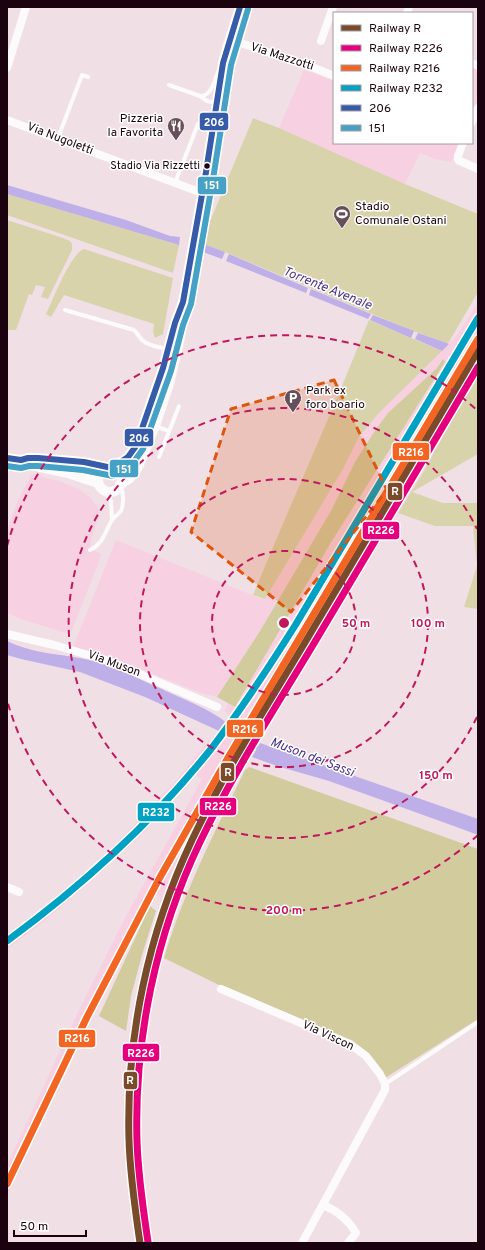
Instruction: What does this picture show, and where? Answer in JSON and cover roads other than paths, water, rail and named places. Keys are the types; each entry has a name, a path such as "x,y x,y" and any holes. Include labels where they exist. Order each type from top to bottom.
{"street":[{"path":"7,68 26,7"},
{"path":"7,458 21,460 26,463 68,473 98,483 100,487 106,491 114,491 129,479 138,467 155,426 169,384 176,323 183,302 216,103 226,51 240,7"},
{"path":"321,41 333,7"},
{"name":"Via Mazzotti","path":"229,40 312,66 333,76"},
{"path":"473,120 478,108"},
{"name":"Via Nugoletti","path":"7,120 202,193"},
{"path":"463,144 457,157 458,160 478,169"},
{"path":"129,455 136,446 152,400 173,350"},
{"path":"152,400 155,408 151,421 155,426"},
{"path":"98,483 100,472 103,469 111,468 129,455 137,452 149,427 151,425 155,426"},
{"path":"21,460 38,458 88,463 111,468 118,471 120,474 122,478 120,485"},
{"name":"Via Muson","path":"7,634 54,645 109,661 217,707"},
{"path":"7,887 19,892"},
{"name":"Via Viscon","path":"221,989 350,1044 366,1056 380,1074 385,1084"},
{"path":"302,1243 385,1090 385,1084"},
{"path":"323,1205 344,1216 351,1225 356,1233 348,1243"}],"lane":[{"path":"200,96 206,95 210,90 226,51"},
{"path":"58,138 82,75 88,78"},
{"path":"169,85 200,96 207,101 216,103"},
{"path":"174,183 198,124 205,119 214,120"},
{"path":"65,310 134,330 139,334 143,341 153,346 173,350"},
{"path":"159,457 179,406"},
{"path":"155,426 169,432"},
{"path":"90,550 104,538 112,520 120,511 123,492 120,485"},
{"path":"106,491 111,501 112,520"},
{"path":"385,1084 478,1022"}],"waterway":[{"name":"Muson dei Sassi","path":"219,726 259,749"}],"rail line":[{"name":"R232","path":"7,941 63,898 141,828 188,776 234,719 296,624 478,318"},
{"name":"R216","path":"7,1184 87,1017 159,879 229,756 478,339"},
{"name":"R","path":"140,1243 133,1192 129,1140 131,1063 136,1024 152,949 163,912 177,875 192,840 218,788 478,351"},
{"name":"R226","path":"148,1242 141,1192 137,1141 139,1064 151,988 171,913 200,842 240,766 478,367"}],"place":[{"name":"Pizzeria la Favorita","path":"176,141"},
{"name":"Stadio Via Rizzetti","path":"207,166"},
{"name":"Stadio Comunale Ostani","path":"342,229"},
{"name":"Park ex foro boario","path":"293,413"}],"water label":[{"name":"Torrente Avenale","path":"327,289"}]}
